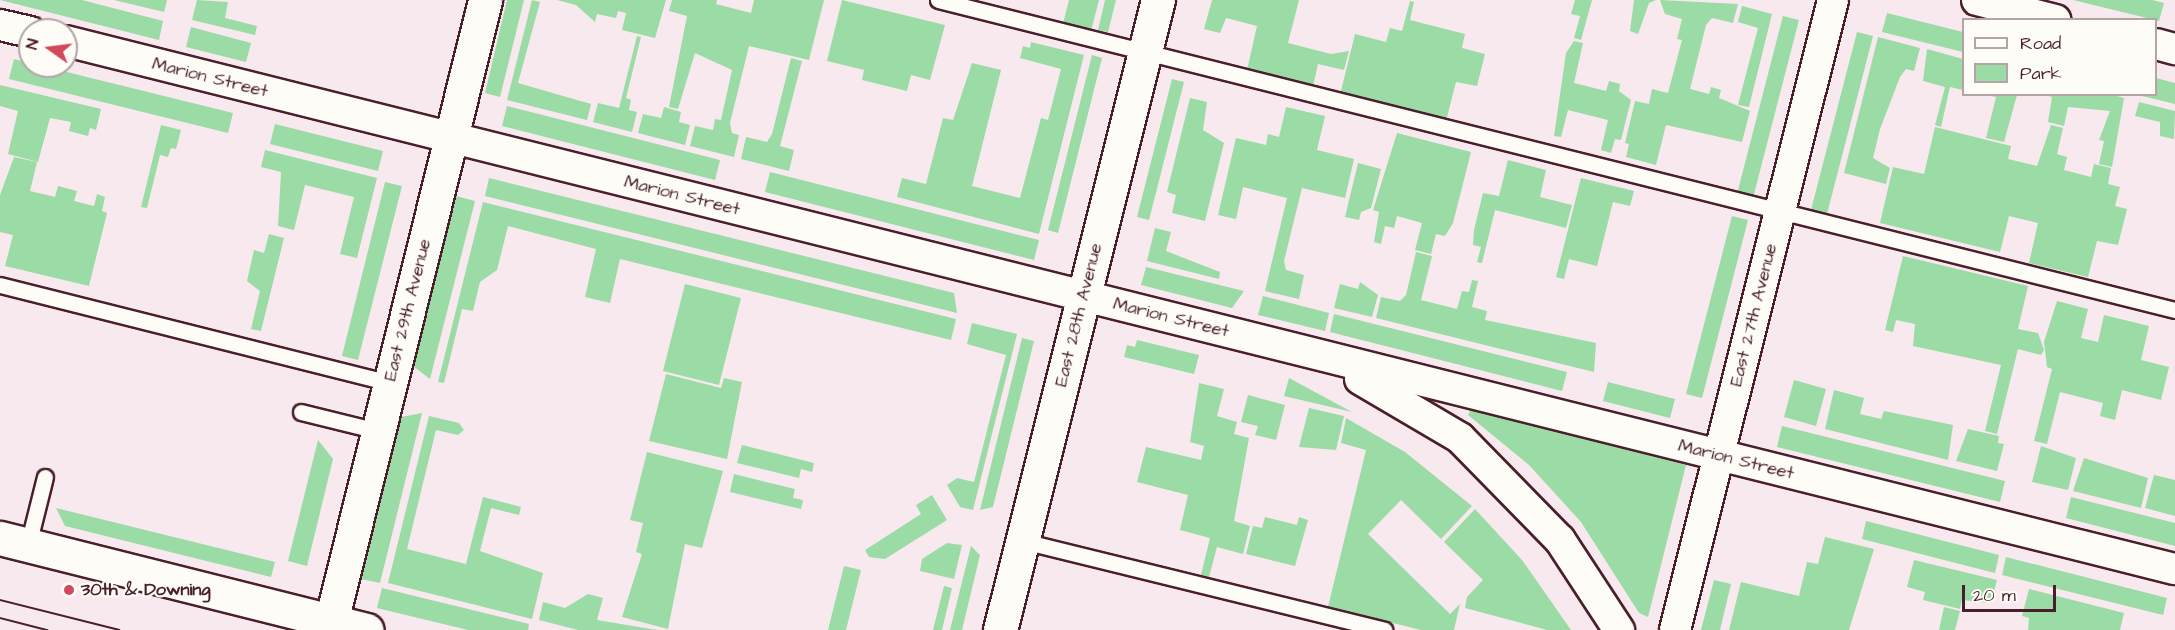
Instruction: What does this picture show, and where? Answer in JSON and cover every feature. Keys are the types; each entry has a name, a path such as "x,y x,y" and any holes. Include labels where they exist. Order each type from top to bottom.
{"street":[{"name":"East 29th Avenue","path":"330,626 485,0"},
{"name":"East 28th Avenue","path":"1000,630 1158,0"},
{"name":"East 27th Avenue","path":"1675,630 1833,0"},
{"path":"1977,0 2047,18"},
{"path":"0,25 18,29"},
{"name":"Marion Street","path":"78,44 2175,570"},
{"path":"2157,44 2175,49"},
{"name":"Marion Street","path":"1298,350 1401,398 1460,438 1560,540 1619,630"},
{"path":"14,542 330,626 367,630"}],"lane":[{"path":"938,0 2175,310"},
{"path":"0,285 390,382"},
{"path":"301,412 378,431"},
{"path":"14,542 45,477"},
{"path":"1023,541 1384,630"}],"green space":[{"path":"0,0 82,0 163,21 159,40"},
{"path":"114,0 167,0 164,12"},
{"path":"197,0 228,2 225,18 257,26 255,35 192,20"},
{"path":"507,0 524,0 500,97 485,93"},
{"path":"532,0 540,2 518,83 591,104 587,120 507,100"},
{"path":"557,0 666,0 655,38 622,30 626,13 618,11 616,18 597,14 595,22 576,5"},
{"path":"672,0 717,0 716,4 751,13 754,0 824,0 809,60 749,46 730,123 732,133 739,135 734,157 690,146 695,126 713,130 715,119 721,120 732,70 695,53 678,109 669,107 687,16 669,11"},
{"path":"842,0 945,25 930,80 911,75 907,91 862,80 864,70 827,61"},
{"path":"1069,0 1099,0 1091,31 1063,24"},
{"path":"1105,0 1116,0 1108,32 1098,30"},
{"path":"1212,0 1299,0 1288,43 1331,54 1349,51 1344,70 1318,64 1313,86 1247,70 1257,26 1226,18 1220,33 1204,29"},
{"path":"1575,0 1592,0 1581,40 1574,38 1580,16 1571,14"},
{"path":"1634,0 1656,0 1649,3 1638,34 1630,31"},
{"path":"1660,0 1738,4 1733,23 1712,18 1706,25 1690,89 1709,94 1711,87 1721,90 1719,98 1750,111 1742,142 1666,125 1656,165 1626,157 1629,144 1625,143 1635,101 1649,104 1652,89 1668,93 1682,40 1677,39 1682,19 1665,14"},
{"path":"2073,0 2152,0 2164,3 2159,21 2157,18 2147,18"},
{"path":"1410,1 1414,2 1410,20 1465,34 1462,48 1485,54 1477,86 1456,82 1446,121 1340,95 1355,34 1386,42 1390,28 1402,31"},
{"path":"1742,6 1772,14 1749,107 1738,105 1758,28 1738,22"},
{"path":"1887,13 1962,32 1962,52 1882,32"},
{"path":"1783,16 1799,20 1753,198 1737,194"},
{"path":"191,27 251,43 246,62 186,47"},
{"path":"1857,32 1873,36 1827,214 1811,210"},
{"path":"637,36 641,37 626,98 631,100 629,110 637,112 632,132 593,122 598,103 619,108"},
{"path":"1878,37 1920,48 1914,71 1906,69 1900,77 1880,129 1873,158 1890,168 1886,184 1844,173"},
{"path":"1574,41 1583,43 1574,83 1606,91 1609,81 1620,84 1619,91 1631,100 1621,140 1615,139 1611,153 1601,150 1608,120 1568,110 1561,137 1554,136 1566,53"},
{"path":"1031,42 1084,55 1039,234 897,197 902,178 926,184 943,118 953,120 972,63 1001,70 972,186 1020,198 1041,118 1048,120 1061,69 1020,58 1023,46 1030,48"},
{"path":"1927,49 1962,59 1962,90 1950,87 1941,127 1935,125 1945,87 1923,81"},
{"path":"1092,55 1102,58 1058,233 1048,230"},
{"path":"791,58 802,61 780,146 794,150 789,171 741,159 746,137 767,142 772,134"},
{"path":"14,59 18,60 18,78 78,78 78,75 233,113 228,133 9,79"},
{"path":"2157,78 2175,83 2175,104 2142,96 2157,96"},
{"path":"1172,79 1184,82 1149,220 1137,217"},
{"path":"0,85 101,109 96,130 90,128 88,136 69,131 71,122 50,118 38,162 8,154 18,111 0,106"},
{"path":"1991,96 2017,96 2004,142 1986,138 1996,97"},
{"path":"2048,96 2117,96 2124,98 2112,167 2099,164 2104,141 2099,140 2110,111 2068,107 2064,126 2048,122 2052,97"},
{"path":"1190,98 1207,102 1203,130 1224,143 1205,221 1172,213 1176,195 1167,192"},
{"path":"2139,102 2175,111 2174,139 2160,136 2160,122 2135,116"},
{"path":"507,106 720,160 715,180 502,126"},
{"path":"664,107 681,112 679,122 690,125 685,145 638,133 643,114 661,118"},
{"path":"1286,107 1325,116 1317,150 1354,159 1345,198 1302,188 1284,261 1286,270 1304,275 1299,299 1265,291 1287,198 1243,187 1236,219 1218,215 1236,138 1266,145 1268,134 1279,137"},
{"path":"275,124 383,151 378,171 270,144"},
{"path":"161,125 181,130 176,149 171,148 168,157 160,155 147,208 141,207"},
{"path":"2051,125 2063,128 2057,154 2067,157 2064,170 2091,177 2094,164 2111,168 2108,184 2120,187 2115,206 2127,209 2118,245 2097,241 2088,277 2029,263 2038,223 2009,216 2000,252 1880,223 1893,167 1924,174 1935,127 2011,146 2008,159 2037,166"},
{"path":"1397,133 1471,152 1453,223 1445,236 1436,234 1431,254 1415,250 1422,223 1397,216 1394,228 1385,226 1381,244 1374,242 1379,212 1373,210"},
{"path":"265,150 377,178 357,258 340,254 354,197 305,185 294,230 278,226 281,172 261,167"},
{"path":"14,157 37,162 30,191 55,197 58,186 77,191 74,201 94,206 97,194 105,197 102,211 107,213 89,286 5,266 13,235 0,232 0,195"},
{"path":"1508,160 1546,170 1540,197 1572,205 1566,228 1495,210 1482,263 1477,262 1481,247 1473,245 1474,230 1483,193 1499,196"},
{"path":"1358,163 1381,169 1371,208 1361,212 1359,220 1345,217"},
{"path":"770,172 1039,240 1034,260 765,192"},
{"path":"489,178 954,293 957,313 485,196"},
{"path":"1581,178 1634,191 1630,206 1613,202 1597,266 1569,259 1564,279 1556,277"},
{"path":"385,182 402,186 358,360 342,356"},
{"path":"456,196 475,201 430,379 413,366"},
{"path":"483,202 956,319 951,340 620,259 610,303 585,297 596,249 508,226 497,270 480,282 473,311 462,309 444,383 438,382"},
{"path":"1732,216 1748,220 1702,398 1686,394"},
{"path":"1155,228 1171,232 1166,251 1220,272 1219,279 1147,261"},
{"path":"269,234 284,238 261,331 251,329 260,291 247,281 254,250 264,253"},
{"path":"1416,252 1432,256 1421,300 1457,309 1462,291 1469,292 1472,280 1478,281 1472,307 1487,311 1485,320 1596,343 1594,372 1376,318 1381,297 1400,301 1406,295"},
{"path":"1903,256 2028,286 2018,329 2038,333 2044,350 2041,355 2018,349 1997,434 1985,431 2001,365 1913,346 1915,324 1896,320 1893,332 1885,330"},
{"path":"1146,267 1244,291 1232,308 1141,285"},
{"path":"1360,282 1378,295 1372,317 1334,308 1340,284 1358,289"},
{"path":"685,284 741,298 719,385 663,371"},
{"path":"1263,296 1329,313 1325,331 1258,315"},
{"path":"2057,301 2088,309 2081,338 2098,342 2104,315 2149,326 2141,360 2169,367 2161,400 2122,390 2115,420 2100,416 2103,403 2060,392 2047,444 2034,441 2052,369 2047,367 2044,342"},
{"path":"1334,314 1567,372 1562,391 1330,332"},
{"path":"972,323 1017,334 973,510 960,507 947,485 957,478 974,482 1006,355 967,344"},
{"path":"1022,338 1034,341 993,507 980,510"},
{"path":"1137,340 1199,355 1194,374 1124,357 1127,345 1135,347"},
{"path":"666,374 721,388 724,378 742,382 727,459 649,441"},
{"path":"1289,378 1352,412 1284,396"},
{"path":"1794,380 1826,389 1816,426 1784,417"},
{"path":"1608,382 1675,399 1670,418 1603,401"},
{"path":"1199,383 1224,389 1217,416 1237,422 1234,434 1249,438 1234,521 1250,526 1243,554 1217,547 1209,577 1201,575 1210,538 1180,530 1188,495 1137,482 1146,447 1201,460 1204,446 1190,442"},
{"path":"1834,390 1864,398 1860,414 1881,419 1884,411 1953,425 1948,460 1825,429"},
{"path":"1248,395 1285,405 1276,440 1255,435 1258,426 1241,422"},
{"path":"1309,408 1344,416 1336,450 1299,447"},
{"path":"1472,408 1686,465 1648,617 1639,613 1581,522 1529,465 1468,415"},
{"path":"422,413 380,583 361,579 401,417"},
{"path":"429,416 459,423 464,430 458,435 436,430 407,549 466,564 483,497 521,507 519,515 491,508 480,551 543,573 532,619 388,583"},
{"path":"1346,418 1405,452 1472,506 1441,539 1401,500 1368,534 1450,614 1460,604 1454,630 1421,630 1328,607 1366,450 1341,443"},
{"path":"1782,426 2005,481 2000,502 1777,447"},
{"path":"1968,429 1999,436 1998,443 2004,444 1997,471 1956,461"},
{"path":"318,440 333,459 307,566 288,561"},
{"path":"742,445 814,463 812,472 801,469 799,478 737,463"},
{"path":"2041,446 2076,458 2068,490 2032,482"},
{"path":"647,452 723,471 702,548 685,544 668,629 622,617 642,554 636,552 643,523 630,520"},
{"path":"2084,458 2148,478 2141,508 2073,491"},
{"path":"734,474 795,489 793,498 803,500 801,509 730,492"},
{"path":"2154,475 2175,480 2175,516 2145,508"},
{"path":"932,495 947,520 885,559 869,557 865,550 921,514 916,505"},
{"path":"2071,497 2175,523 2175,546 2066,518"},
{"path":"56,508 275,562 271,577 65,526"},
{"path":"1475,509 1522,560 1571,630 1547,630 1465,608 1467,597 1483,580 1444,542"},
{"path":"1265,517 1297,525 1299,517 1308,520 1295,566 1246,554 1253,526 1262,528"},
{"path":"1866,521 1999,555 1995,573 1862,539"},
{"path":"1825,537 1874,549 1849,630 1729,630 1741,582 1799,596 1807,562 1818,564"},
{"path":"947,543 962,545 954,579 920,571 922,559"},
{"path":"971,546 980,555 962,630 950,630"},
{"path":"2006,557 2167,598 2163,615 2002,575"},
{"path":"1914,560 1997,580 1991,603 1962,600 1960,609 1923,600 1925,592 1907,587"},
{"path":"844,566 861,570 846,630 828,630"},
{"path":"1714,580 1731,584 1720,630 1701,630"},
{"path":"944,586 952,588 942,630 933,630"},
{"path":"382,588 529,624 528,630 468,630 377,608"},
{"path":"2029,589 2124,613 2120,630 2028,630 2029,618 2022,616"},
{"path":"588,594 603,598 597,620 657,630 578,630 539,620 543,602 565,608"},
{"path":"1944,607 1960,611 1955,630 1939,630"}],"tram line":[{"path":"0,600 119,630"},
{"path":"0,618 47,630"}],"place":[{"name":"30th & Downing","path":"69,590"}]}
